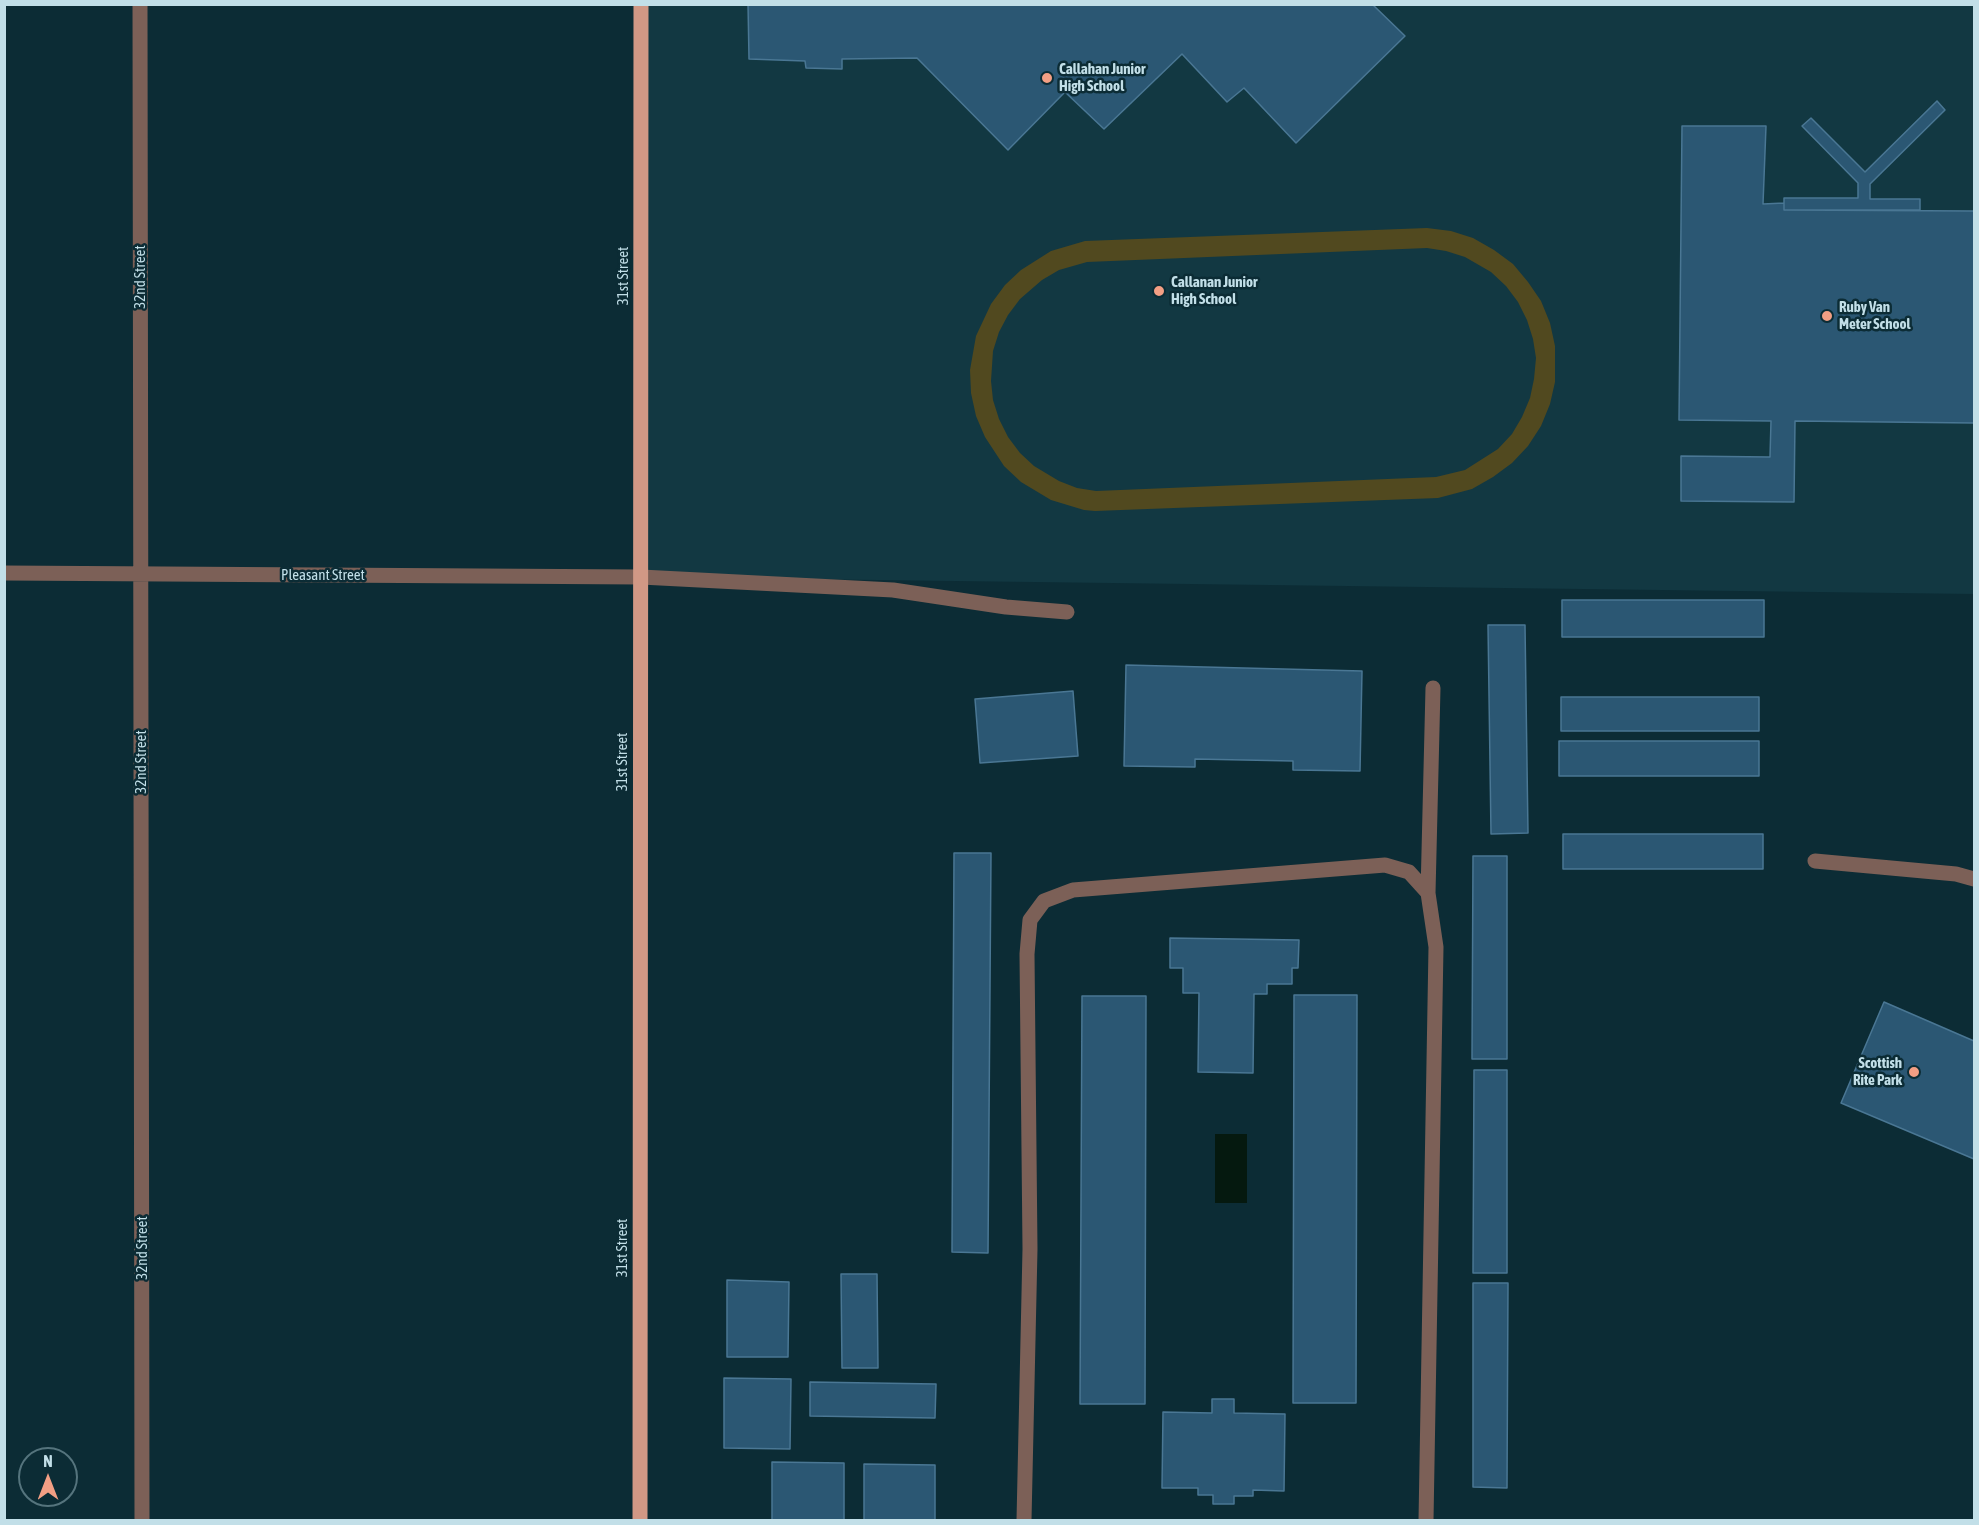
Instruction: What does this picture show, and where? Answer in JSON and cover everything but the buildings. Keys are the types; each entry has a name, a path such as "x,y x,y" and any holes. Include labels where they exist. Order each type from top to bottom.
{"main road":[{"name":"31st Street","path":"639,1521 641,4"}],"street":[{"name":"32nd Street","path":"140,4 142,1521"},
{"name":"Pleasant Street","path":"4,573 641,577 893,590 1006,607 1067,612"},
{"path":"1426,1521 1436,947 1428,892 1433,688"},
{"path":"1815,861 1956,874 1974,879"},
{"path":"1024,1521 1030,1249 1027,966 1030,920 1044,901 1073,890 1385,865 1409,872 1428,892"}],"shaded area":[{"name":"Callanan Junior High School","path":"641,5 1974,5 1974,594 641,577"},
{"path":"1427,228 1451,231 1473,238 1513,264 1541,301 1550,323 1555,346 1555,382 1550,404 1541,426 1528,446 1512,463 1472,489 1438,498 1095,511 1051,500 1021,482 1004,466 985,437 976,416 971,393 970,370 976,336 991,304 1005,285 1021,270 1051,251 1085,241","holes":["1427,248 1465,257 1491,272 1506,286 1518,302 1527,320 1536,358 1530,398 1512,434 1498,449 1465,470 1436,477 1096,491 1077,488 1059,481 1034,466 1008,437 999,419 993,400 991,381 993,351 999,332 1020,299 1042,280 1059,270 1087,262"]},
{"path":"1215,1134 1247,1134 1247,1203 1215,1203"}],"place":[{"name":"Callahan Junior High School","path":"1047,78"},
{"name":"Callanan Junior High School","path":"1159,291"},
{"name":"Ruby Van Meter School","path":"1827,316"},
{"name":"Scottish Rite Park","path":"1914,1072"}]}
